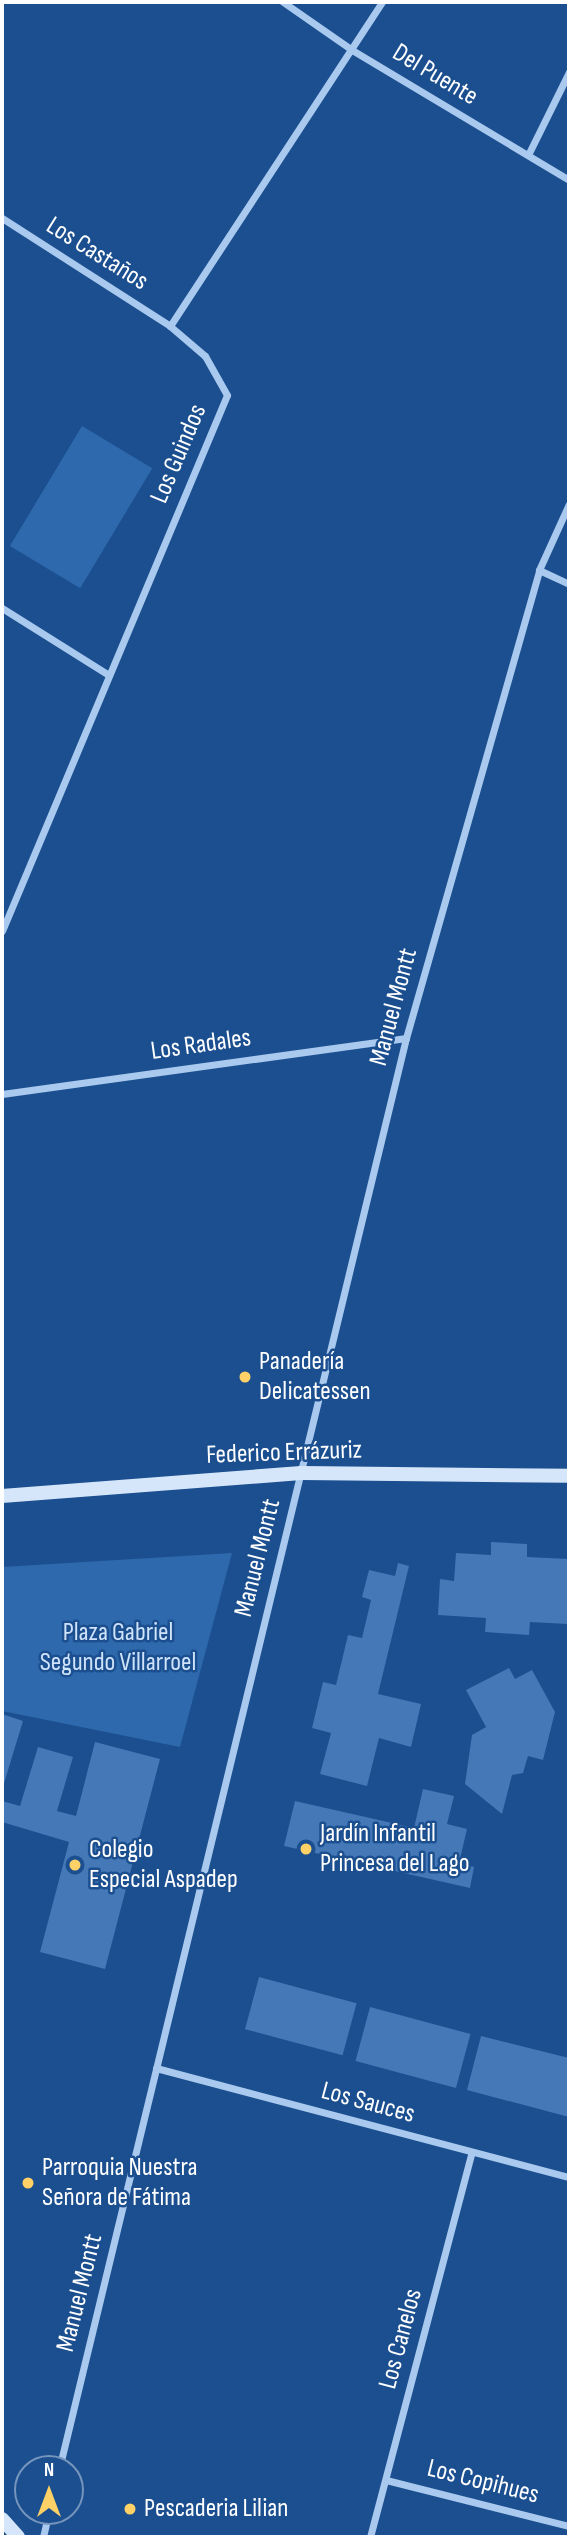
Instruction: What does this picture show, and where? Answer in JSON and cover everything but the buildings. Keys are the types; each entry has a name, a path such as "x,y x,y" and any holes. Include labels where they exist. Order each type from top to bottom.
{"street":[{"name":"Del Puente","path":"282,2 352,50 569,180"},
{"path":"170,326 382,2"},
{"path":"528,155 569,72"},
{"name":"Los Castaños","path":"2,219 170,326"},
{"name":"Los Guindos","path":"2,931 227,395 205,356 170,326"},
{"name":"Manuel Montt","path":"62,2455 406,1038 539,570 569,504"},
{"path":"539,570 569,584"},
{"path":"2,608 109,675"},
{"name":"Los Radales","path":"2,1094 406,1038"},
{"name":"Federico Errázuriz","path":"2,1496 301,1473 569,1476"},
{"name":"Los Sauces","path":"156,2068 569,2177"},
{"name":"Los Canelos","path":"370,2537 472,2152"},
{"name":"Los Copihues","path":"386,2480 569,2526"},
{"path":"2,2519 18,2537"}],"green space":[{"path":"82,426 152,468 80,588 10,546"},
{"name":"Plaza Gabriel Segundo Villarroel","path":"232,1553 180,1747 2,1711 2,1567"}],"place":[{"name":"Panadería Delicatessen","path":"245,1377"},
{"name":"Jardín Infantil Princesa del Lago","path":"306,1849"},
{"name":"Colegio Especial Aspadep","path":"75,1865"},
{"name":"Parroquia Nuestra Señora de Fátima","path":"28,2183"},
{"name":"Pescaderia Lilian","path":"130,2509"}]}
